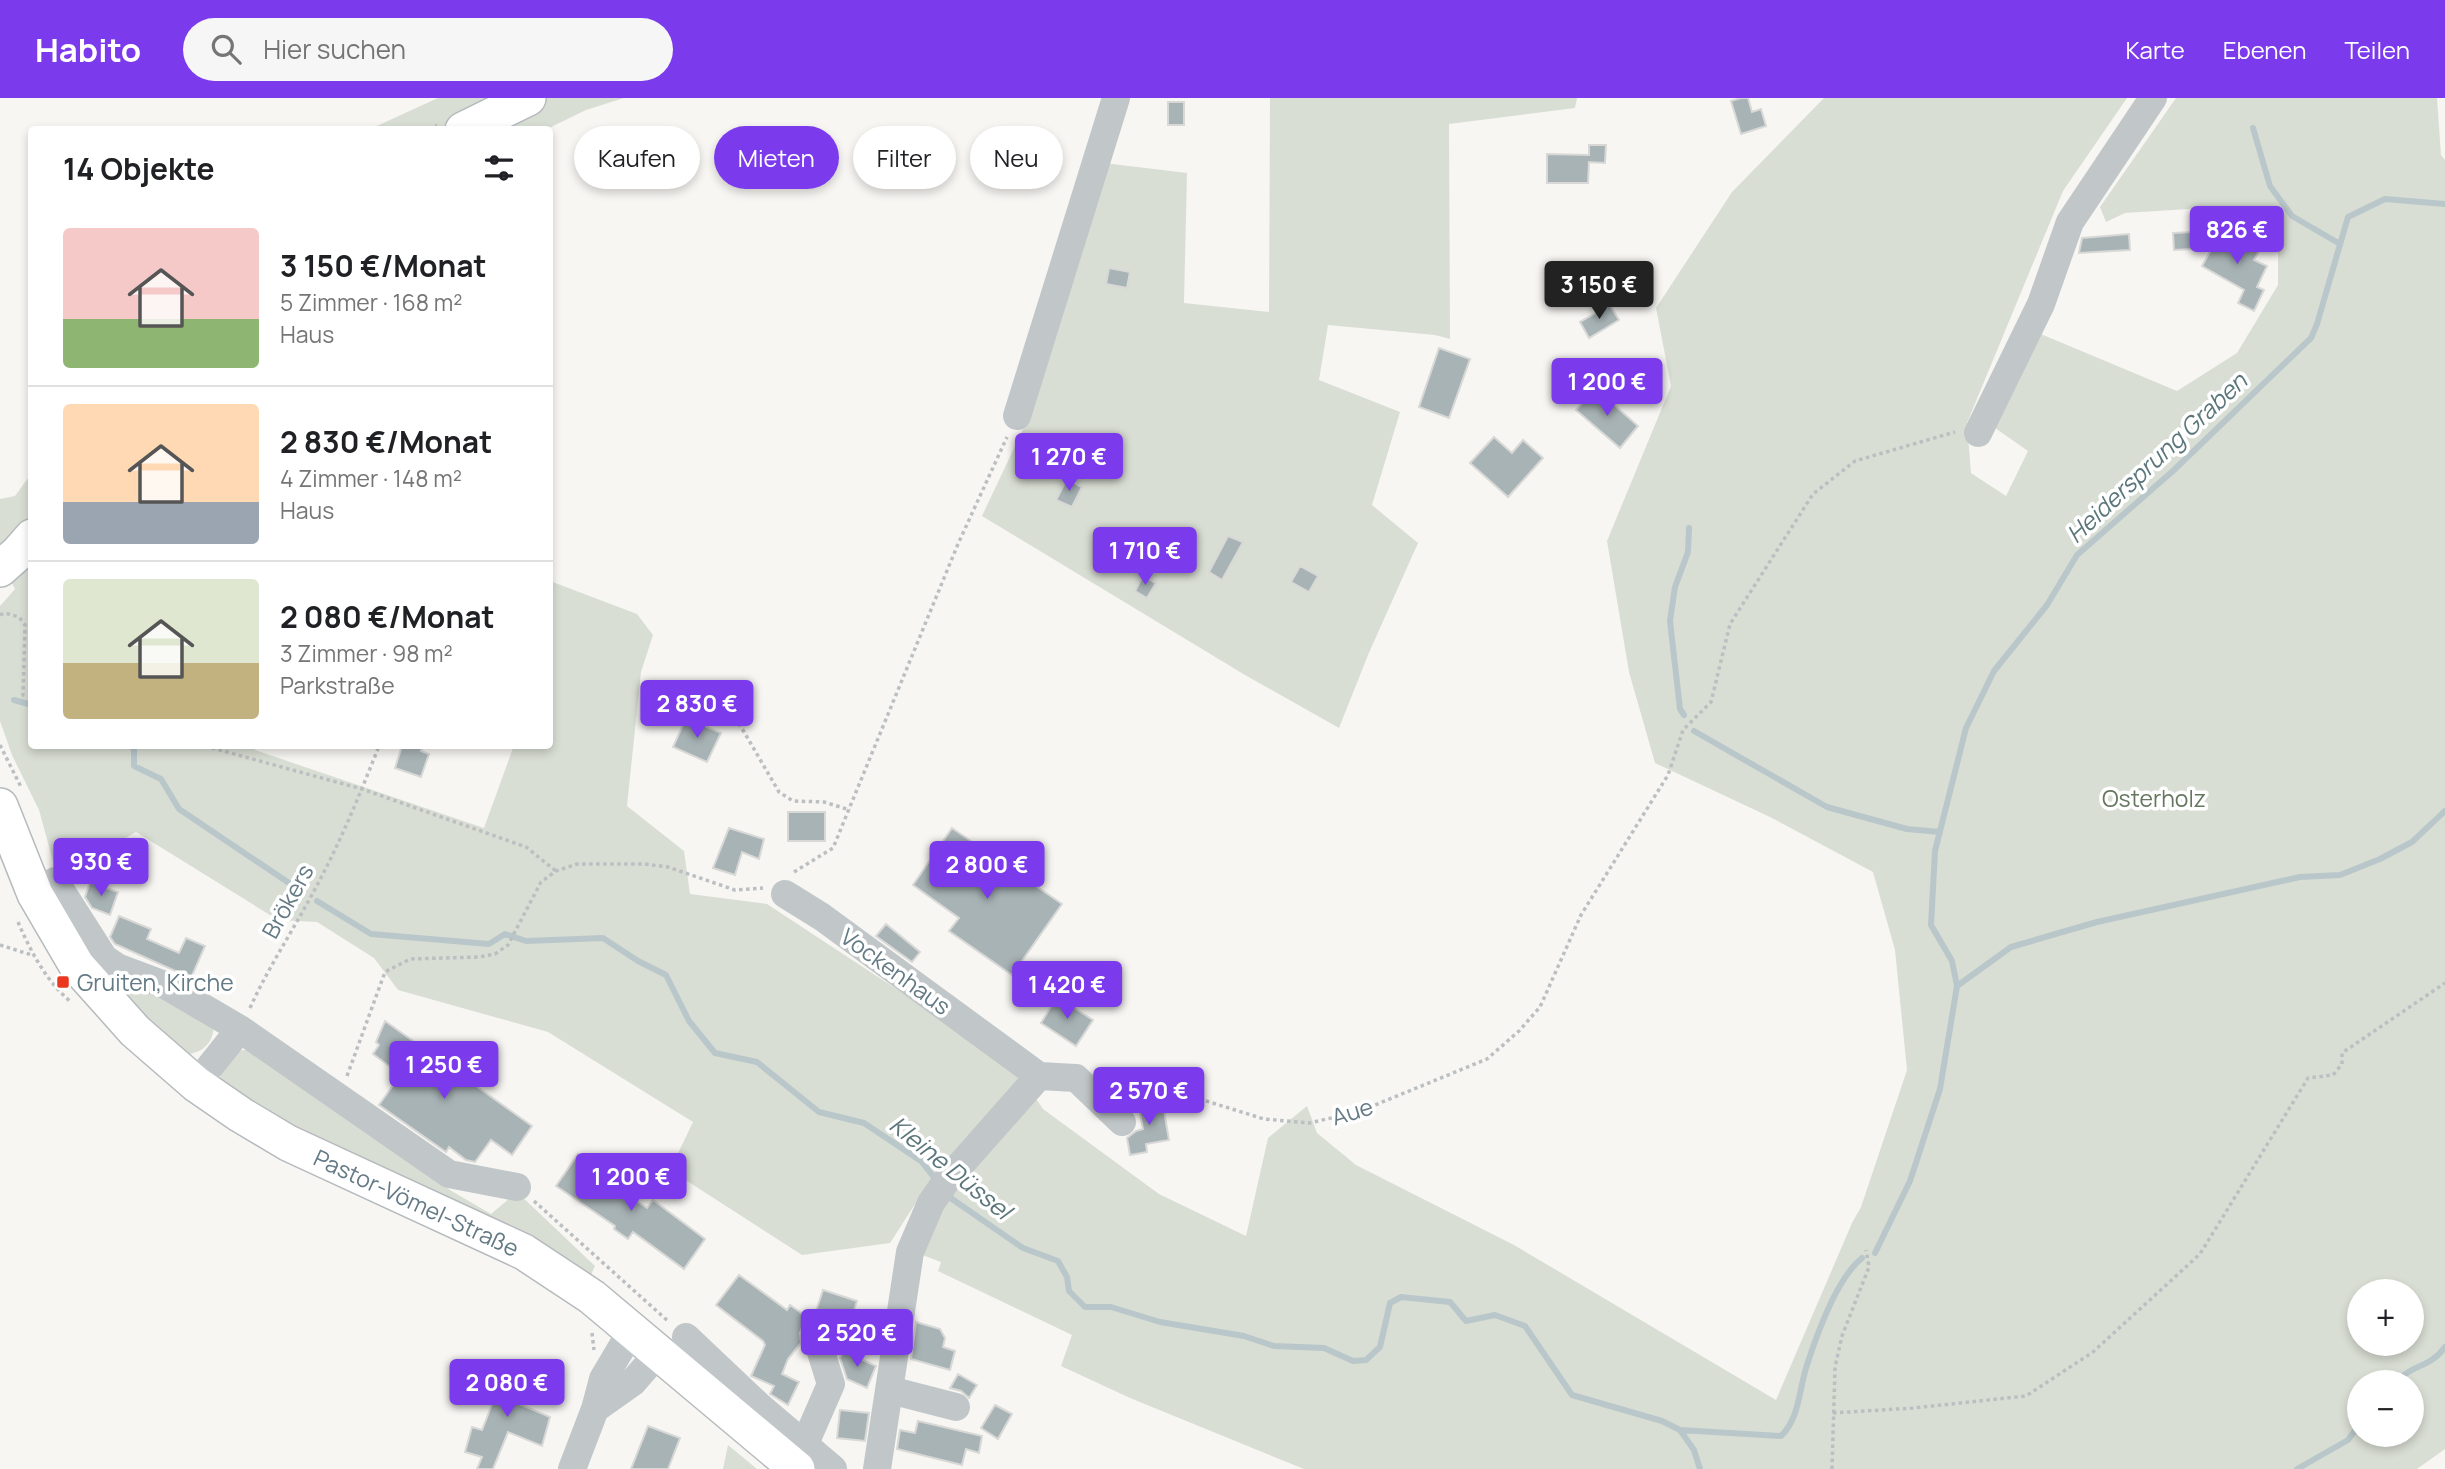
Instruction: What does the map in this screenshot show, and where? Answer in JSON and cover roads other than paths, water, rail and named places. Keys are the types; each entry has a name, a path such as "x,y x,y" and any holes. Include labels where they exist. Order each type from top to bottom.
{"main road":[{"path":"471,126 528,98"},
{"path":"0,569 28,542"},
{"name":"Pastor-Vömel-Straße","path":"0,806 35,894 77,966 135,1031 196,1084 288,1143 524,1252 592,1297 632,1331 672,1345 800,1457"}],"street":[{"path":"1017,416 1116,98"},
{"path":"1978,433 2041,304 2070,222 2152,98"},
{"name":"Pastor-Vömel-Straße","path":"55,881 104,958 117,967 164,985 240,1029 449,1174 517,1187"},
{"name":"Vockenhaus","path":"785,894 822,917 1039,1076"},
{"path":"196,1084 240,1029"},
{"path":"877,1469 910,1252 931,1203 947,1180 1039,1076 1076,1078 1122,1122"},
{"path":"572,1469 595,1409 603,1379 632,1331"},
{"path":"816,1336 831,1384 800,1457 833,1469"},
{"path":"595,1409 633,1382 672,1345"},
{"path":"890,1390 956,1407"}],"waterway":[{"name":"Heidersprung Graben","path":"2253,128 2270,186 2292,216 2340,244"},
{"name":"Heidersprung Graben","path":"1875,1253 1910,1181 1940,1089 1957,986 1952,961 1931,925 1935,851 1966,728 1994,671 2047,605 2077,555 2174,470 2311,338 2348,217 2385,199 2445,204"},
{"path":"1684,715 1680,709 1670,621 1675,587 1688,552 1689,528"},
{"name":"Kleine Düssel","path":"14,700 28,704"},
{"path":"1694,731 1827,807 1907,829 1940,832"},
{"name":"Kleine Düssel","path":"134,749 134,766 161,779 179,809 298,889"},
{"path":"1957,986 2011,947 2052,935 2097,922 2300,877 2340,875 2380,859 2412,842 2445,811"},
{"name":"Kleine Düssel","path":"317,901 371,934 489,944 505,934 526,941 603,938 638,961 666,975 689,1021 715,1053 757,1062 819,1112 864,1123 921,1161 937,1181"},
{"name":"Kleine Düssel","path":"947,1192 952,1199 1023,1248 1058,1261 1067,1277 1069,1291 1085,1307 1111,1307 1160,1322 1244,1336 1274,1346 1324,1348 1353,1361 1366,1360 1380,1347 1390,1303 1401,1297 1450,1302 1466,1321 1495,1315 1525,1326 1572,1395 1662,1421 1680,1430 1694,1450 1700,1469"},
{"name":"Heidersprung Graben","path":"1680,1430 1781,1436 1792,1421 1807,1365 1829,1307 1844,1279 1862,1258"},
{"path":"2413,1370 2433,1359 2445,1347"},
{"path":"2297,1469 2347,1441"}],"place":[{"name":"Gruiten, Kirche","path":"63,982"}],"park label":[{"name":"Osterholz","path":"2154,798"}]}
